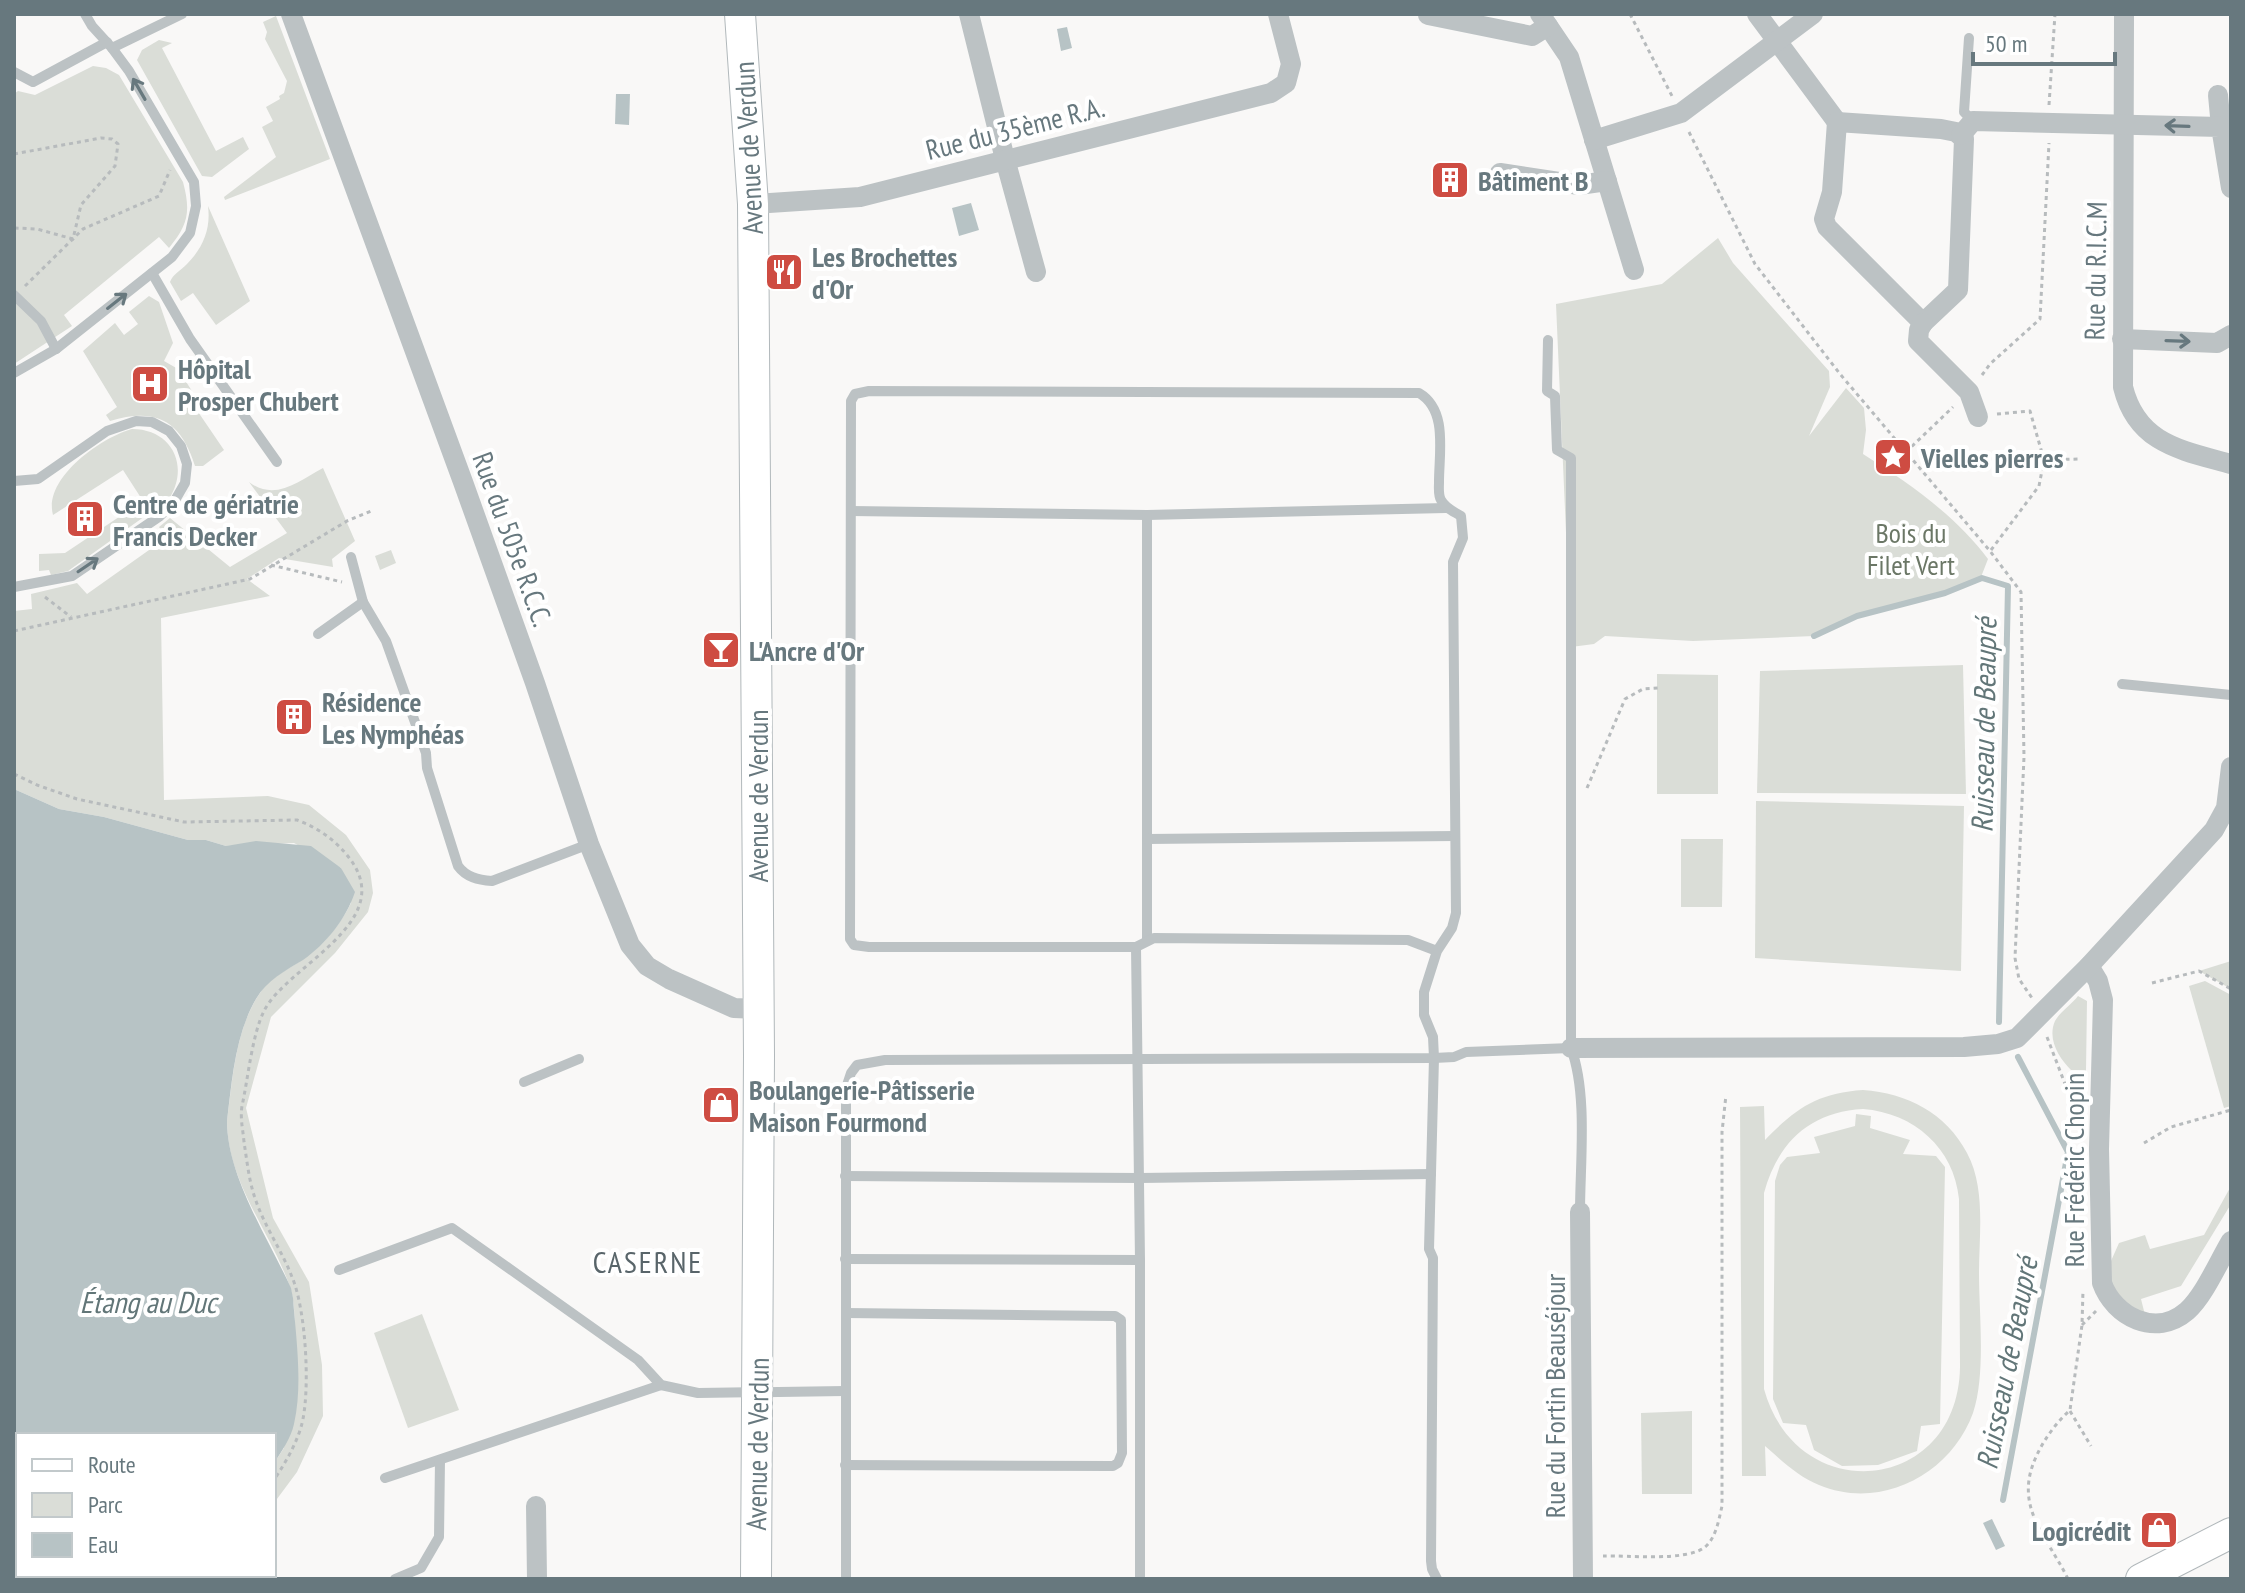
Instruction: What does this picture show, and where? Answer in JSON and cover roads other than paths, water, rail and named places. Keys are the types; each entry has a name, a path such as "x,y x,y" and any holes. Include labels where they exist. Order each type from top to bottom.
{"main road":[{"name":"Avenue de Verdun","path":"740,14 753,204 758,1009 756,1579"},
{"path":"2141,1579 2231,1533"}],"street":[{"name":"Rue du 505e R.C.C.","path":"291,14 463,482 589,844 623,931 638,959 669,979 734,1008 758,1009"},
{"path":"969,14 1036,272"},
{"name":"Rue du 35ème R.A.","path":"753,204 860,197 1271,93 1286,83 1291,64 1278,14"},
{"path":"1757,14 1837,122 1832,192 1824,219 1827,227 1923,323"},
{"path":"1594,140 1681,113 1813,14"},
{"name":"Rue du R.I.C.M","path":"2124,14 2123,387 2131,412 2152,436 2231,464"},
{"path":"1428,15 1532,36 1544,20 1569,57 1634,270"},
{"path":"2218,95 2231,188"},
{"path":"1837,122 1941,129 2053,122 2221,127"},
{"path":"1967,128 1958,290 1923,323 1918,341 1969,392 1978,417"},
{"path":"1500,173 1579,185 1607,181"},
{"path":"2122,339 2217,343 2231,335"},
{"path":"1571,1048 1977,1046 2017,1038 2222,835 2231,767"},
{"name":"Rue Frédéric Chopin","path":"2089,966 2098,981 2103,1000 2099,1163 2102,1283 2107,1298 2119,1311 2143,1322 2158,1323 2175,1318 2196,1301 2231,1241"},
{"name":"Rue du Fortin Beauséjour","path":"1580,1212 1583,1579"},
{"path":"536,1506 537,1579"}],"lane":[{"path":"14,373 56,349 172,257 190,233 196,206 194,182 129,71 85,14"},
{"path":"14,72 33,82 182,14"},
{"path":"1967,128 1964,112 1969,38"},
{"path":"152,273 190,339 277,462"},
{"path":"15,295 41,321 56,349"},
{"path":"1548,340 1547,391 1555,396 1557,450 1571,458 1571,1048 1577,1064 1580,1089 1580,1212"},
{"path":"1437,951 1408,940 1154,938 1136,947 854,945 850,939 851,401 858,391 1419,393 1431,401 1437,413 1440,430 1439,498 1446,508 1461,516 1463,538 1453,562 1456,913 1452,928 1437,951 1424,992 1424,1015 1433,1037 1434,1058 1429,1249 1433,1258 1431,1561 1437,1579"},
{"path":"14,481 38,479 107,431 136,421 152,422 169,431 181,446 187,464 185,483 174,502 160,516 72,576 14,587"},
{"path":"851,511 1147,515 1446,508"},
{"path":"1147,515 1147,941"},
{"path":"351,557 363,602 386,641 426,753 427,768 462,872 480,880 492,881 589,844"},
{"path":"318,634 363,602"},
{"path":"2122,684 2231,695"},
{"path":"1147,839 1455,836"},
{"path":"1136,947 1140,1178 1140,1579"},
{"path":"846,1579 846,1088 857,1065 885,1060 1434,1058 1454,1057 1466,1052 1571,1048"},
{"path":"524,1082 579,1059"},
{"path":"845,1176 1140,1178 1431,1174"},
{"path":"339,1270 452,1228 638,1360 661,1385 698,1393 845,1391"},
{"path":"845,1259 1140,1260"},
{"path":"845,1465 1113,1466 1118,1463 1122,1453 1121,1320 1115,1316 846,1313"},
{"path":"385,1478 661,1385"},
{"path":"395,1579 421,1568 439,1537 440,1460"}],"water":[{"path":"1067,27 1072,48 1061,51 1057,29"},
{"path":"616,94 630,94 629,125 615,124"},
{"path":"971,203 979,230 959,236 952,208"},
{"name":"Étang au Duc","path":"14,789 59,809 104,817 188,840 206,840 226,846 256,841 311,846 341,868 355,892 341,921 327,939 271,981 256,999 239,1043 227,1121 229,1142 241,1185 291,1288 298,1361 297,1409 293,1429 276,1460 276,1433 16,1433 16,1577 218,1577 14,1579"},
{"path":"1992,1519 2005,1546 1996,1550 1983,1523"}],"waterway":[{"name":"Ruisseau de Beaupré","path":"1814,636 1857,616 1945,593 1982,578 2008,586 1999,1022"},
{"name":"Ruisseau de Beaupré","path":"2003,1500 2068,1152 2018,1057"}],"place":[{"name":"Bâtiment B","path":"1450,180"},
{"name":"Les Brochettes d'Or","path":"784,272"},
{"name":"Hôpital Prosper Chubert","path":"150,384"},
{"name":"Vielles pierres","path":"1893,457"},
{"name":"Centre de gériatrie Francis Decker","path":"85,519"},
{"name":"L'Ancre d'Or","path":"721,650"},
{"name":"Résidence Les Nymphéas","path":"294,717"},
{"name":"Boulangerie-Pâtisserie Maison Fourmond","path":"721,1105"},
{"name":"Logicrédit","path":"2159,1530"}],"district":[{"name":"CASERNE","path":"648,1261"}],"park label":[{"name":"Bois du Filet Vert","path":"1911,548"}]}
